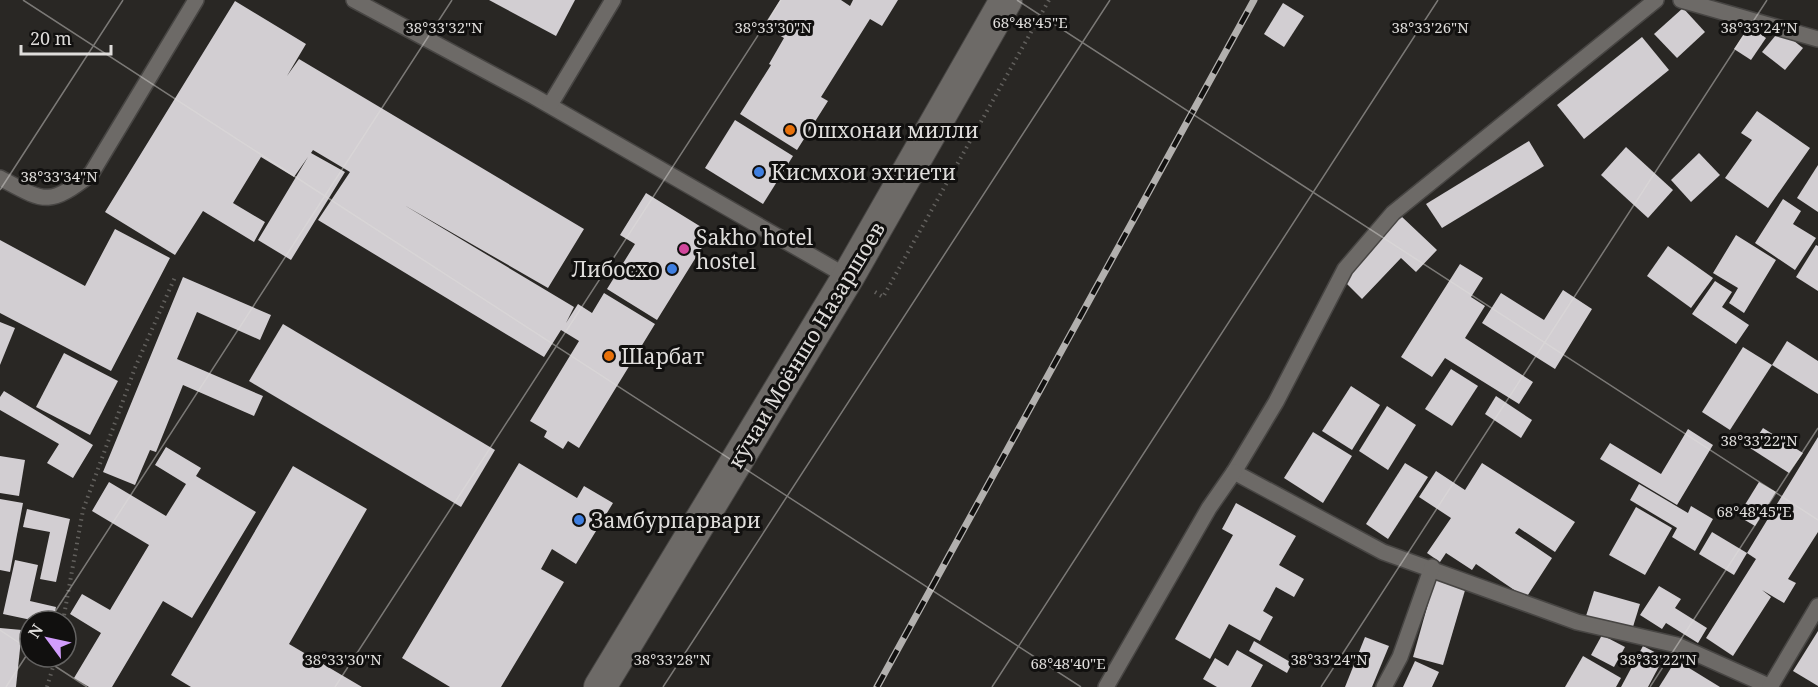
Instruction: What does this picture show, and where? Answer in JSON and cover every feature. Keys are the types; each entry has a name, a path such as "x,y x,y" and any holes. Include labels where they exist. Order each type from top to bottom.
{"street":[{"name":"кӯчаи Моёншо Назаршоев","path":"600,687 848,277 1006,0"}],"lane":[{"path":"0,178 41,199 64,195 91,174 196,0"},
{"path":"354,0 550,105 848,277"},
{"path":"550,105 613,0"},
{"path":"1106,687 1209,508 1234,472 1276,402 1345,269 1366,242 1394,213 1656,0"},
{"path":"1681,0 1818,39"},
{"path":"1234,472 1383,552 1432,567 1496,595 1577,622 1677,645 1770,687 1818,606"},
{"path":"1384,687 1400,657 1432,567"}],"path":[{"path":"848,277 883,297 1049,0"},
{"path":"65,609 83,510 135,368 175,277"},
{"path":"47,687 52,669"}],"building":[{"path":"489,0 575,0 556,36"},
{"path":"780,0 841,0 850,6 853,0 898,0 882,26 870,19 821,97 828,101 797,150 740,114 771,65 769,64 784,38 764,26"},
{"path":"235,1 306,44 287,76 299,59 584,229 548,288 404,205 574,307 566,323 578,304 592,313 604,293 655,324 579,448 568,441 563,449 544,437 547,431 530,421 579,341 561,330 544,357 318,220 350,172 313,150 311,153 345,172 291,260 258,240 308,157 294,177 261,157 233,203 265,222 254,242 203,211 175,255 105,212"},
{"path":"1283,3 1304,16 1284,47 1264,34"},
{"path":"1683,8 1705,32 1677,58 1654,34"},
{"path":"1749,26 1766,38 1751,60 1734,49"},
{"path":"1780,30 1803,48 1785,70 1762,52"},
{"path":"1642,37 1669,70 1584,139 1557,105"},
{"path":"1757,111 1810,148 1768,208 1725,178 1752,140 1741,133"},
{"path":"735,120 793,156 763,204 705,168"},
{"path":"1529,141 1544,166 1442,228 1426,204"},
{"path":"1626,147 1673,190 1648,218 1601,175"},
{"path":"1699,153 1720,175 1691,202 1671,180"},
{"path":"1818,165 1818,212 1797,198"},
{"path":"646,193 711,233 657,320 607,289 635,244 620,235"},
{"path":"1783,199 1801,211 1793,224 1816,238 1795,270 1755,243"},
{"path":"1401,216 1437,250 1416,272 1401,258 1362,299 1342,279"},
{"path":"115,229 170,258 111,371 0,313 0,240 85,286"},
{"path":"1736,235 1776,260 1744,313 1729,303 1738,288 1713,273"},
{"path":"1816,245 1818,246 1818,291 1796,277"},
{"path":"1668,246 1713,278 1691,308 1647,276"},
{"path":"1460,264 1483,278 1471,297 1485,306 1465,338 1533,382 1519,404 1445,358 1432,377 1401,357"},
{"path":"183,277 271,315 260,340 197,312 177,359 263,396 254,416 183,385 156,452 150,450 135,485 103,472"},
{"path":"1715,281 1732,292 1722,307 1749,325 1736,344 1692,314"},
{"path":"1563,290 1592,309 1555,369 1482,323 1501,293 1544,320"},
{"path":"0,322 15,328 0,365"},
{"path":"283,324 495,450 461,507 249,381"},
{"path":"1787,341 1818,361 1818,394 1772,365"},
{"path":"1743,347 1772,365 1730,430 1702,412"},
{"path":"64,353 118,381 90,435 36,407"},
{"path":"1451,369 1478,386 1452,426 1425,409"},
{"path":"1351,386 1380,405 1352,450 1322,431"},
{"path":"4,391 93,445 73,478 47,463 59,444 0,410 0,397"},
{"path":"1496,396 1532,420 1521,438 1485,414"},
{"path":"1387,406 1416,425 1388,470 1359,451"},
{"path":"1763,428 1803,453 1789,473 1750,448"},
{"path":"1688,429 1713,445 1677,505 1600,459 1610,443 1661,474"},
{"path":"1313,432 1352,456 1323,503 1284,478"},
{"path":"1818,437 1818,532 1788,579 1796,583 1784,603 1762,590 1771,597 1733,656 1706,638 1756,559 1747,553"},
{"path":"166,447 201,468 196,476 256,512 192,618 163,601 112,687 89,687 74,678 101,633 78,619 78,609 73,609 82,594 110,610 149,545 92,511 109,482 166,516 186,484 155,465"},
{"path":"0,456 25,460 19,496 0,493"},
{"path":"519,463 577,498 584,486 613,503 576,564 552,549 541,569 564,582 501,687 450,687 402,658"},
{"path":"1405,463 1428,477 1388,539 1366,524"},
{"path":"1482,463 1575,522 1555,552 1519,528 1515,533 1552,558 1526,598 1476,564 1472,570 1446,553 1440,562 1427,553 1451,518 1419,497 1436,471 1465,490"},
{"path":"293,466 367,509 289,644 362,687 191,687 171,675"},
{"path":"1759,482 1776,492 1755,526 1738,516"},
{"path":"1639,484 1688,513 1691,506 1713,519 1695,551 1672,537 1677,528 1630,500"},
{"path":"0,499 23,503 10,572 0,570"},
{"path":"1236,503 1296,536 1279,565 1304,579 1294,597 1276,587 1263,611 1273,617 1260,641 1229,624 1210,659 1175,639 1233,535 1222,529"},
{"path":"1636,507 1672,528 1645,575 1609,555"},
{"path":"27,509 70,519 56,582 40,579 50,532 23,527"},
{"path":"1712,532 1747,553 1734,575 1699,554"},
{"path":"15,560 38,565 30,601 56,607 56,609 18,609 18,617 3,614"},
{"path":"1435,579 1466,587 1443,665 1413,657"},
{"path":"1659,586 1681,599 1675,608 1707,628 1698,643 1666,623 1662,629 1640,615"},
{"path":"1594,591 1640,604 1632,630 1586,616"},
{"path":"0,628 18,630 16,687 0,687"},
{"path":"1818,631 1818,686 1793,671"},
{"path":"1602,635 1625,647 1614,667 1591,655"},
{"path":"1365,637 1389,646 1372,687 1345,687"},
{"path":"1254,641 1292,663 1287,673 1249,651"},
{"path":"1643,646 1664,657 1648,687 1621,687"},
{"path":"1237,650 1263,665 1251,687 1217,687 1203,679 1215,658 1228,666"},
{"path":"1583,656 1621,678 1616,687 1565,687"},
{"path":"1676,660 1720,687 1659,687"},
{"path":"1415,661 1439,672 1432,687 1403,687"}],"railway":[{"path":"877,687 1254,0"}],"place":[{"name":"Ошхонаи милли","path":"790,130"},
{"name":"Кисмхои эхтиети","path":"759,172"},
{"name":"Sakho hotel hostel","path":"684,249"},
{"name":"Либосхо","path":"672,269"},
{"name":"Шарбат","path":"609,356"},
{"name":"Замбурпарвари","path":"579,520"}]}
